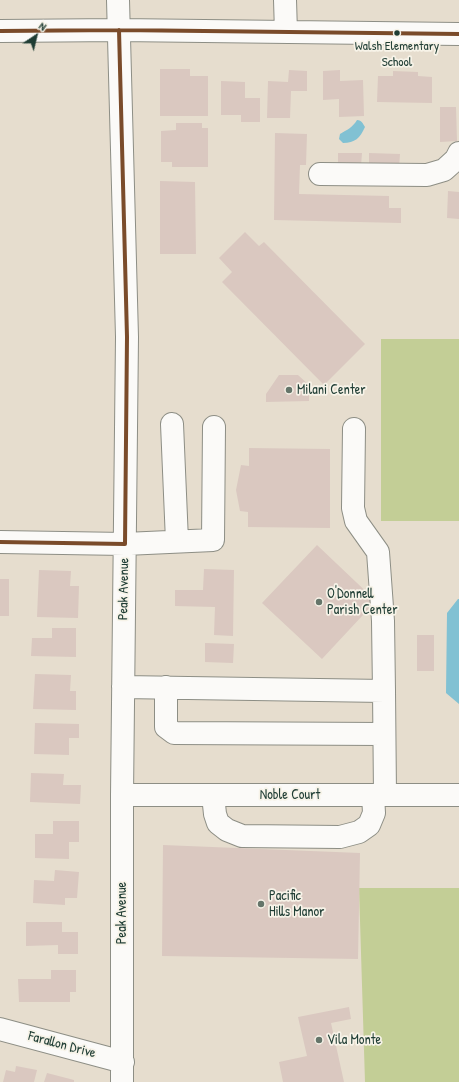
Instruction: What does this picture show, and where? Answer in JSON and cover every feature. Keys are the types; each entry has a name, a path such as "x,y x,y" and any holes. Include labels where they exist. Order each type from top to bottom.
{"street":[{"name":"Peak Avenue","path":"118,0 127,337 122,796 123,1072"},
{"path":"284,0 286,32"},
{"path":"0,31 119,30 459,34"},
{"path":"320,174 427,175 444,170 456,159 459,153"},
{"path":"172,424 177,542"},
{"path":"0,542 125,544 213,540 214,427"},
{"path":"213,795 215,814 218,823 227,830 242,836 340,836 359,832 369,825 374,813 379,795 384,734 383,621 378,552 356,521 353,508 354,429"},
{"path":"123,687 384,690"},
{"path":"166,688 166,727 174,733 384,734"},
{"name":"Noble Court","path":"122,796 459,795"},
{"name":"Farallon Drive","path":"0,1029 123,1072"}],"green space":[{"path":"381,339 459,339 459,521 381,521"},
{"path":"359,888 459,888 459,1082 365,1082"}],"water":[{"path":"357,120 361,121 365,127 361,134 354,141 343,143 339,139 340,134 352,126"},
{"path":"458,599 459,704 446,693 447,613"}],"building":[{"path":"160,69 190,69 190,76 208,76 208,116 160,116"},
{"path":"289,70 307,71 307,91 291,91 290,118 267,118 268,81 288,82"},
{"path":"340,70 340,81 363,80 364,116 339,117 339,99 323,100 323,71"},
{"path":"393,71 418,72 418,76 432,77 432,103 377,102 378,76 393,76"},
{"path":"221,81 245,82 245,98 260,98 260,122 241,122 241,115 221,115"},
{"path":"440,107 456,107 457,141 440,142"},
{"path":"176,123 202,123 202,128 208,128 208,167 172,167 172,162 161,162 161,131 176,130"},
{"path":"275,133 307,134 306,165 300,165 299,194 389,196 389,208 401,208 401,223 274,220"},
{"path":"338,153 362,153 361,166 338,165"},
{"path":"369,153 400,154 399,168 369,168"},
{"path":"160,181 195,182 196,254 160,254"},
{"path":"448,191 459,192 459,219 447,218"},
{"path":"245,232 259,246 264,242 365,344 324,385 222,282 232,272 219,258"},
{"name":"Milani Center","path":"279,375 298,375 309,385 309,401 266,402 266,394"},
{"path":"249,448 330,449 330,528 248,527 248,512 240,511 236,490 241,465 249,466"},
{"name":"O'Donnell Parish Center","path":"317,545 376,601 322,659 262,603"},
{"path":"204,569 234,570 233,636 214,635 215,607 175,606 175,590 203,590"},
{"path":"39,570 71,571 70,586 79,586 78,618 37,617"},
{"path":"0,579 9,579 9,616 0,616"},
{"path":"52,628 76,628 76,657 31,656 32,638 52,638"},
{"path":"417,635 434,635 434,671 417,671"},
{"path":"205,643 234,644 233,663 205,662"},
{"path":"35,674 71,675 70,691 76,691 76,710 33,709"},
{"path":"35,723 79,724 79,738 69,738 69,755 34,754"},
{"path":"31,773 64,774 63,785 81,785 80,804 30,802"},
{"path":"53,821 79,821 79,842 69,842 69,859 35,858 35,834 53,834"},
{"name":"Pacific Hills Manor","path":"163,845 360,853 358,959 162,956"},
{"path":"55,870 79,872 77,898 65,898 65,905 33,903 34,880 54,881"},
{"path":"26,922 62,922 62,932 78,932 78,954 58,954 58,945 26,946"},
{"path":"51,970 76,970 76,992 70,992 70,1002 19,1002 18,979 51,979"},
{"name":"Vila Monte","path":"349,1007 351,1019 331,1023 344,1082 283,1082 279,1062 307,1056 298,1017"},
{"path":"16,1066 37,1070 34,1082 3,1082 6,1070 15,1072"},
{"path":"47,1073 74,1080 74,1082 44,1082"}],"transit line":[{"path":"0,31 119,30 459,34"},
{"path":"0,542 125,544 127,337 119,30"}],"place":[{"name":"Walsh Elementary School","path":"397,33"},
{"name":"Milani Center","path":"289,390"},
{"name":"O'Donnell Parish Center","path":"319,602"},
{"name":"Pacific Hills Manor","path":"261,904"},
{"name":"Vila Monte","path":"319,1040"}]}
